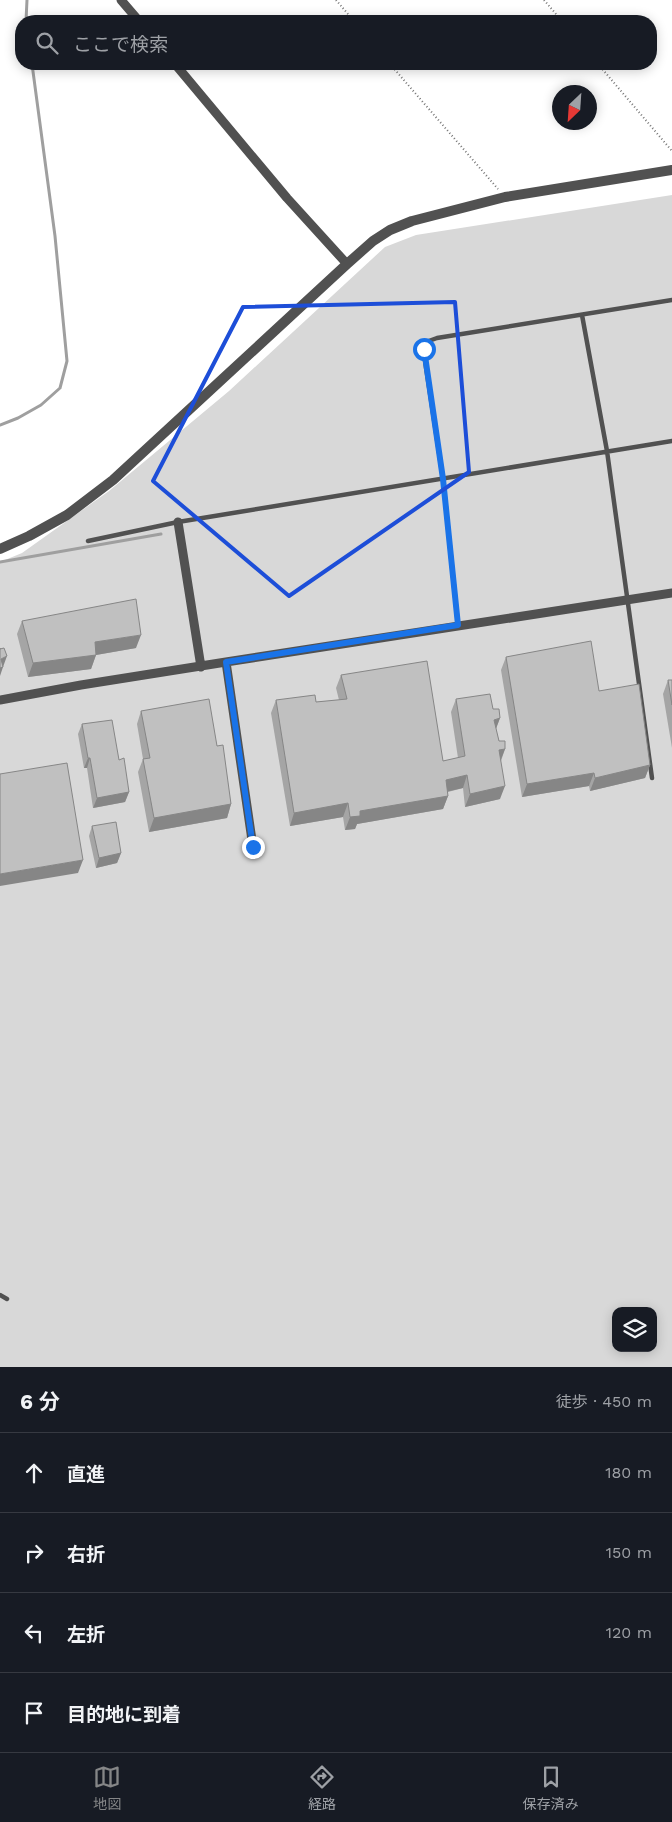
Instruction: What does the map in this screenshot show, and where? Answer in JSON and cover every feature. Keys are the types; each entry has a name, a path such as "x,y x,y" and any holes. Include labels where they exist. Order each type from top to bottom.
{"street":[{"path":"121,0 134,15"},
{"path":"180,70 287,198 347,264"},
{"path":"0,548 29,536 67,515 113,480 347,264 373,241 390,230 412,221 504,197 672,170"},
{"path":"178,522 201,667"},
{"path":"0,700 81,685 672,593"},
{"path":"226,662 253,847"}],"lane":[{"path":"458,625 443,479 425,361 424,349 426,342 437,338 672,300"},
{"path":"582,315 607,452 652,778"},
{"path":"88,540 178,522 672,441"},
{"path":"0,1295 7,1299"}],"path":[{"path":"336,0 349,15"},
{"path":"544,0 557,15"},
{"path":"395,70 504,197"},
{"path":"603,70 672,151"}],"highlighted area":[{"path":"455,302 469,472 289,596 153,481 243,307"}],"shaded area":[{"path":"672,195 672,1367 0,1367 0,562 22,553 109,491 229,391 385,247 416,235"}],"building":[{"path":"136,599 141,635 95,642 96,655 33,663 22,621"},
{"path":"591,641 599,691 639,684 650,765 595,778 594,773 527,784 506,657"},
{"path":"4,648 7,656 1,659 3,667 0,668 0,649"},
{"path":"427,661 443,761 465,756 456,699 490,694 493,709 499,709 500,718 494,720 499,741 505,741 505,749 499,750 505,786 470,794 467,775 446,780 448,796 360,811 360,816 350,817 348,803 294,813 276,700 315,695 316,702 347,699 341,675"},
{"path":"668,680 672,680 672,705"},
{"path":"209,699 217,746 223,745 231,804 154,818 143,759 150,758 141,711"},
{"path":"112,720 119,760 124,758 129,792 97,798 82,724"},
{"path":"67,763 83,860 0,874 0,774"},
{"path":"116,822 121,853 99,858 92,826"}],"waterway":[{"path":"26,15 27,0"},
{"path":"0,425 18,418 41,405 60,388 67,361 55,236 33,70"},
{"path":"0,562 161,534"}],"route":[{"path":"253,847 226,662 458,625 443,479 424,349"}]}
